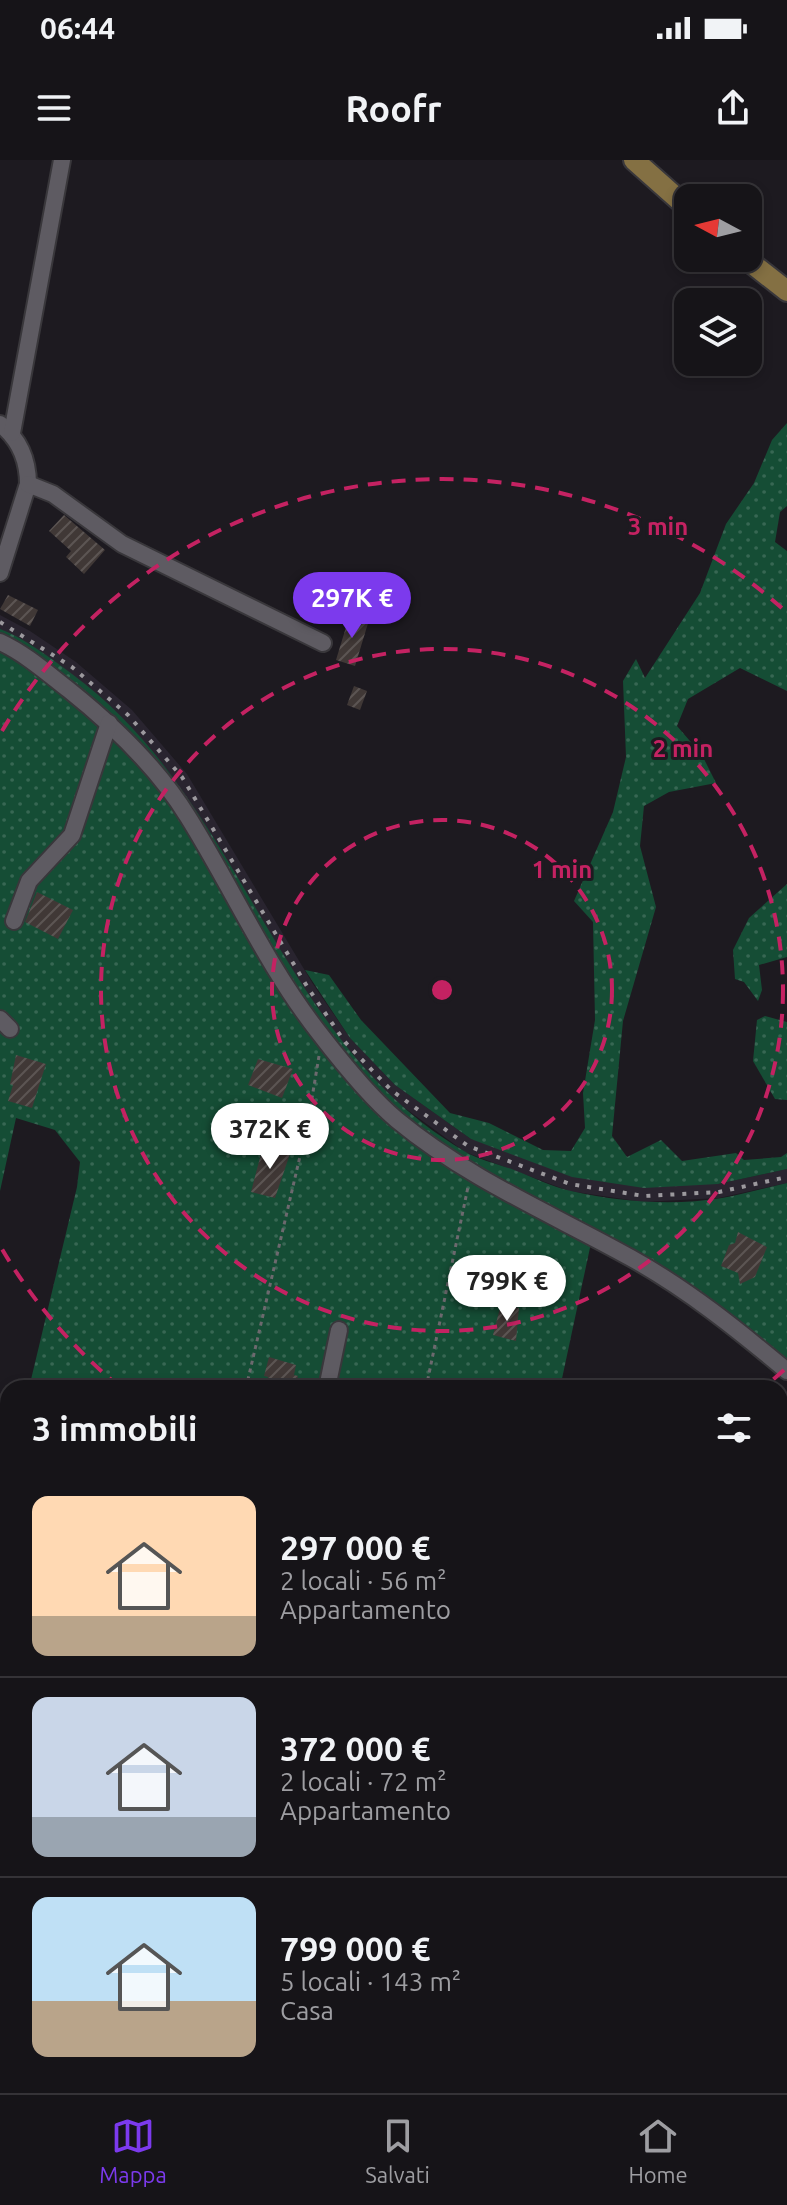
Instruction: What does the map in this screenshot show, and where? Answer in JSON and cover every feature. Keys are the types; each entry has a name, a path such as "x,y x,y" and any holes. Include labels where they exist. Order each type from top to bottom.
{"main road":[{"path":"634,160 674,196"},
{"path":"762,271 787,291"}],"street":[{"path":"0,573 6,535 28,484 28,470 19,443 6,428 62,160"},
{"path":"28,484 53,494 122,544 323,643"},
{"path":"0,642 19,651 109,723 157,775 188,816 287,990 322,1037 395,1118 471,1171 633,1259 702,1304 787,1371"},
{"path":"14,921 29,881 72,835 109,723"},
{"path":"329,1380 339,1330"}],"path":[{"path":"248,1380 308,1122 322,1037"},
{"path":"428,1380 471,1171"}],"shaded area":[{"path":"0,615 76,662 132,710 187,774 313,984 350,1038 395,1085 471,1139 718,1184 787,1169 787,1183 719,1198 643,1202 569,1191 465,1152 387,1095 340,1046 0,630"}],"green space":[{"path":"787,423 787,506 780,512 775,542 787,551 787,691 740,668 688,699 677,726 702,755 716,783 669,792 644,806 640,846 656,907 623,1021 612,1136 627,1157 661,1140 682,1161 736,1153 744,1160 781,1157 787,1153 787,1169 718,1184 644,1188 572,1177 471,1139 395,1085 350,1038 305,970 329,975 361,1020 450,1113 489,1123 543,1150 571,1151 585,1128 583,1093 595,1020 593,922 574,901 613,812 626,757 623,681 636,659 645,678 700,593 726,524 754,483 772,440"},
{"path":"0,629 28,643 72,674 130,726 179,786 222,851 302,985 347,1047 400,1104 464,1151 564,1189 627,1200 703,1200 787,1183 787,1364 670,1272 594,1229 562,1380 31,1380 77,1187 80,1162 55,1130 16,1118 0,1191"},
{"path":"787,884 787,957 759,965 762,990 758,1001 744,982 735,979 733,950 749,918"},
{"path":"765,1016 787,1022 787,1100 775,1099 753,1061 757,1020"}],"building":[{"path":"64,515 105,550 84,574 66,557 71,551 49,531"},
{"path":"8,595 38,610 30,626 0,609"},
{"path":"350,614 369,620 355,666 336,660"},
{"path":"354,686 367,691 360,710 347,705"},
{"path":"37,892 73,910 58,939 25,922"},
{"path":"16,1055 46,1064 32,1108 8,1101"},
{"path":"258,1059 293,1069 282,1098 248,1085"},
{"path":"263,1146 291,1151 275,1198 251,1192"},
{"path":"738,1232 767,1247 755,1277 740,1284 738,1273 721,1266"},
{"path":"501,1304 519,1308 516,1341 493,1335"},
{"path":"269,1357 296,1365 294,1375 298,1376 297,1380 267,1380 268,1377 264,1376"}],"railway":[{"path":"0,622 72,667 128,715 182,777 308,988 345,1042 391,1090 468,1146 570,1184 644,1196 719,1192 787,1177"}]}
